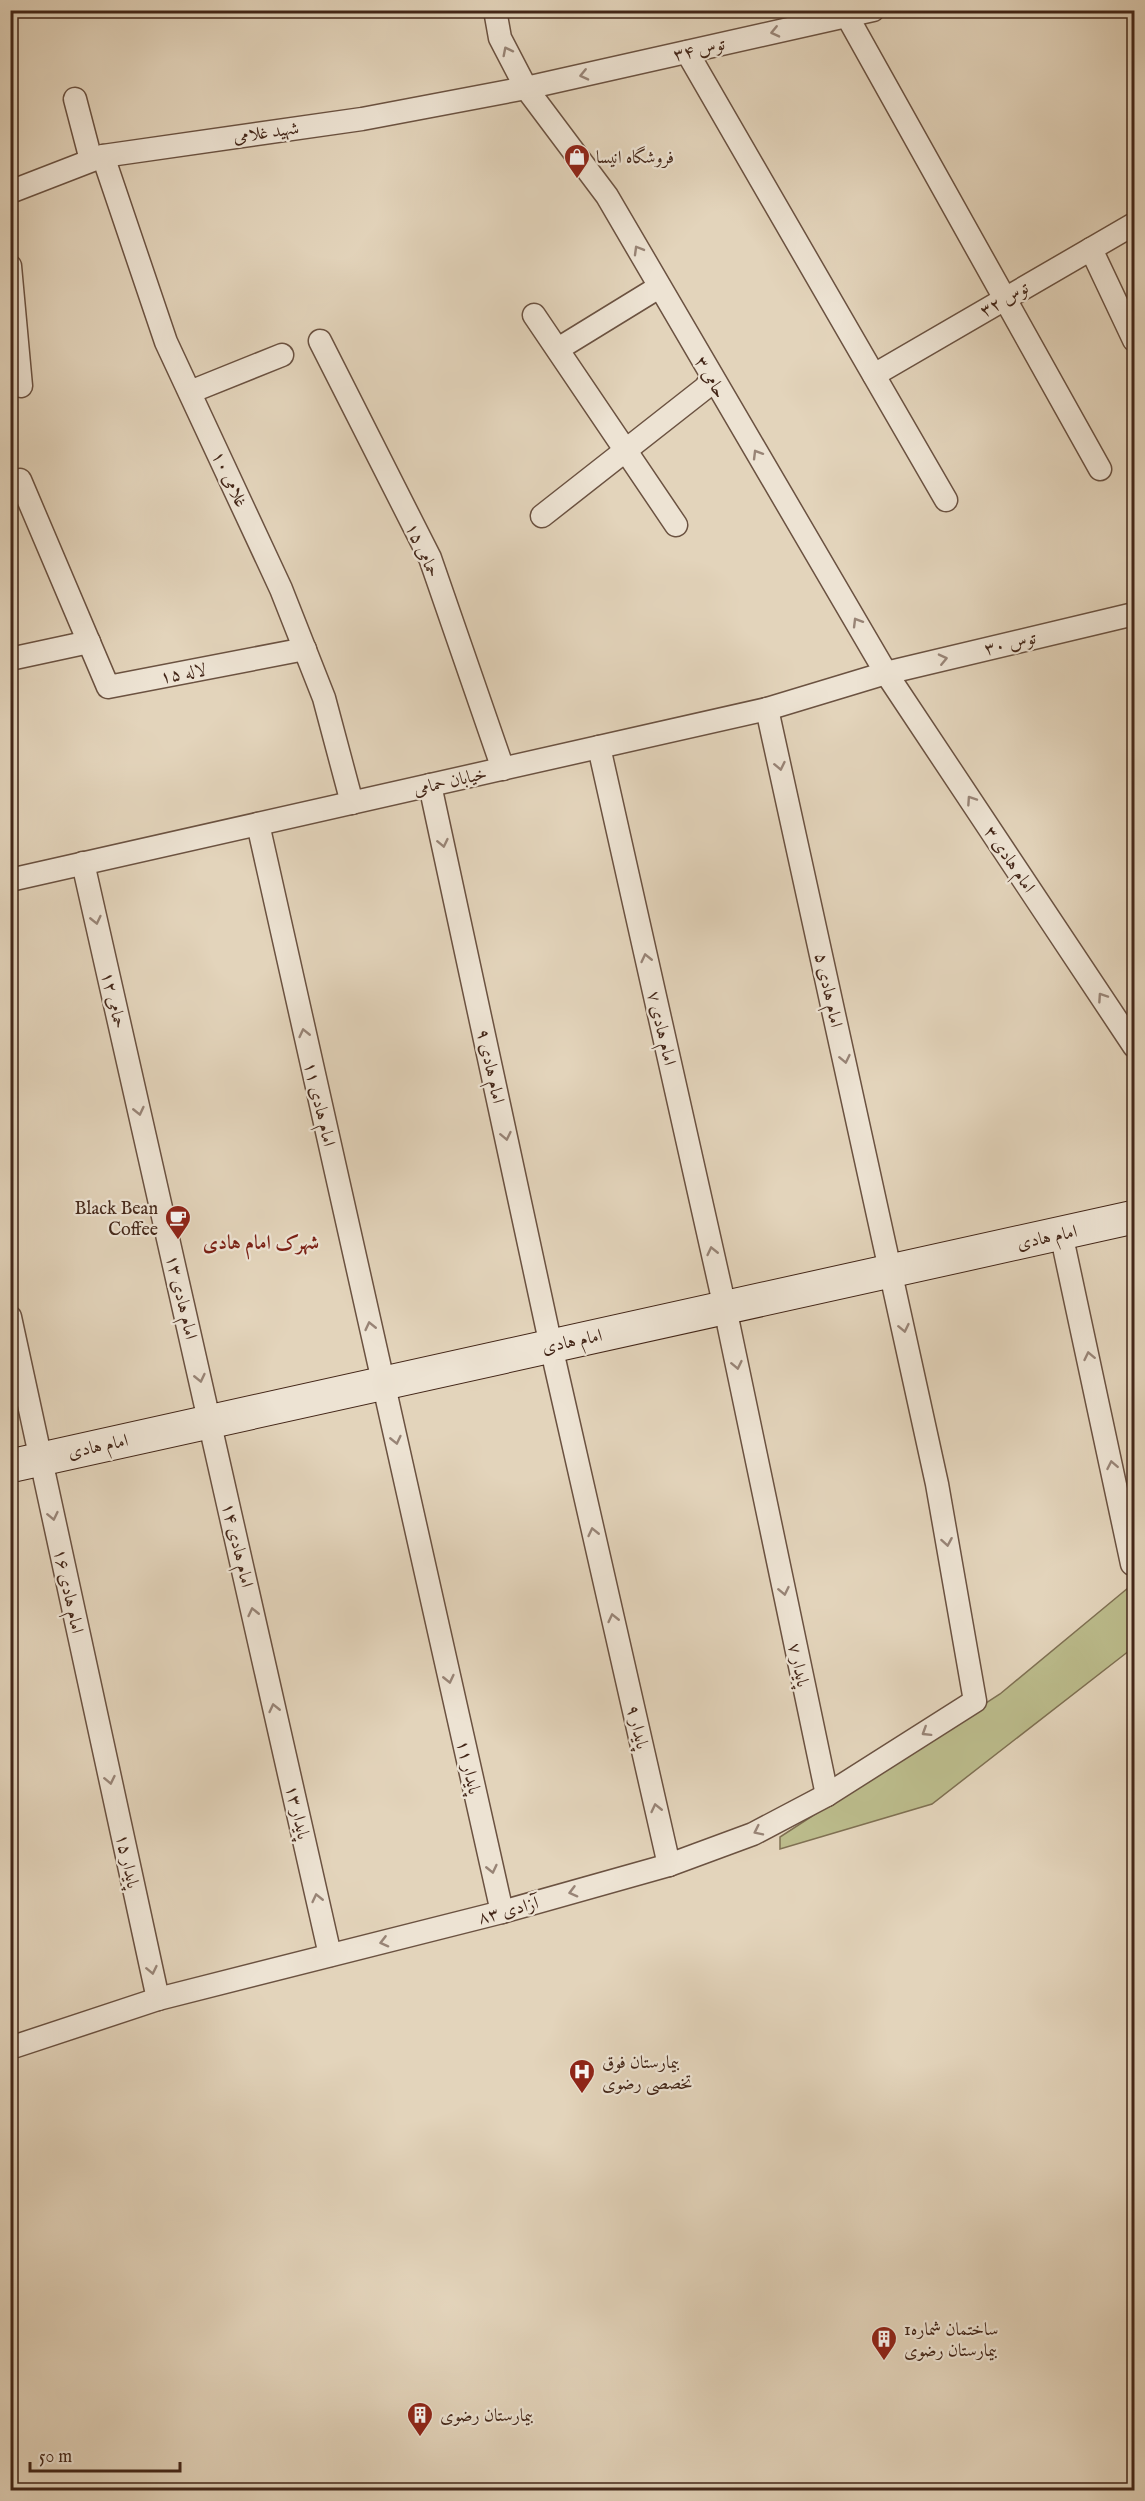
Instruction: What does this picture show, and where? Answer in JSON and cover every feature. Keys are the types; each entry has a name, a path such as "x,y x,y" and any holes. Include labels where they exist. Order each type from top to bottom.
{"main road":[{"name":"امام هادی","path":"25,1462 1134,1217"}],"street":[{"name":"حامی ۳","path":"495,10 500,38 526,88 607,196 886,672"},
{"name":"توس ۳۴","path":"526,88 873,10"},
{"path":"847,16 1100,469"},
{"path":"687,52 946,500"},
{"name":"شهید غلامی","path":"10,192 97,158 362,118 526,88"},
{"name":"غلامی ۱۰","path":"75,99 166,342 281,589 305,649 324,698 352,803"},
{"name":"توس ۳۲","path":"874,375 1134,224"},
{"path":"1091,249 1134,340"},
{"path":"10,266 21,386"},
{"path":"558,349 659,287"},
{"path":"534,315 676,525"},
{"name":"حمامی ۱۵","path":"320,341 430,558 503,769"},
{"path":"190,392 282,355"},
{"path":"542,516 705,388 712,378"},
{"path":"10,659 89,642 20,480"},
{"name":"توس ۳۰","path":"886,672 1134,614"},
{"name":"لاله ۱۵","path":"89,642 108,687 305,649"},
{"name":"خیابان حمامی","path":"10,880 767,709 886,672"},
{"name":"امام هادی ۳","path":"886,672 1134,1046"},
{"name":"امام هادی ۵","path":"767,709 937,1484 975,1701"},
{"name":"امام هادی ۷","path":"599,747 772,1534"},
{"name":"امام هادی ۹","path":"430,785 606,1589"},
{"name":"امام هادی ۱۱","path":"258,824 436,1622"},
{"name":"حمامی ۱۲","path":"83,863 145,1137"},
{"name":"امام هادی ۱۳","path":"145,1137 210,1421"},
{"path":"1061,1233 1133,1563"},
{"name":"امام هادی ۱۶","path":"10,1317 25,1462 98,1722"},
{"name":"امام هادی ۱۴","path":"210,1421 266,1669"},
{"name":"پایدار ۷","path":"772,1534 827,1795"},
{"name":"پایدار ۹","path":"606,1589 669,1866"},
{"name":"پایدار ۱۱","path":"436,1622 502,1912"},
{"name":"پایدار ۱۳","path":"266,1669 330,1955"},
{"name":"آزادی ۸۳","path":"10,2048 158,1999 502,1912 669,1866 753,1834 827,1795 975,1701"},
{"name":"پایدار ۱۵","path":"98,1722 158,1999"}],"green space":[{"path":"1134,1583 1134,1647 932,1804 780,1849 780,1837 1000,1694"}],"place":[{"name":"فروشگاه انیسا","path":"577,180"},
{"name":"Black Bean Coffee","path":"178,1241"},
{"name":"بیمارستان فوق تخصصی رضوی","path":"582,2095"},
{"name":"ساختمان شماره1 بیمارستان رضوی","path":"884,2362"},
{"name":"بیمارستان رضوی","path":"420,2438"}],"district":[{"name":"شهرک امام هادی","path":"261,1242"}]}
